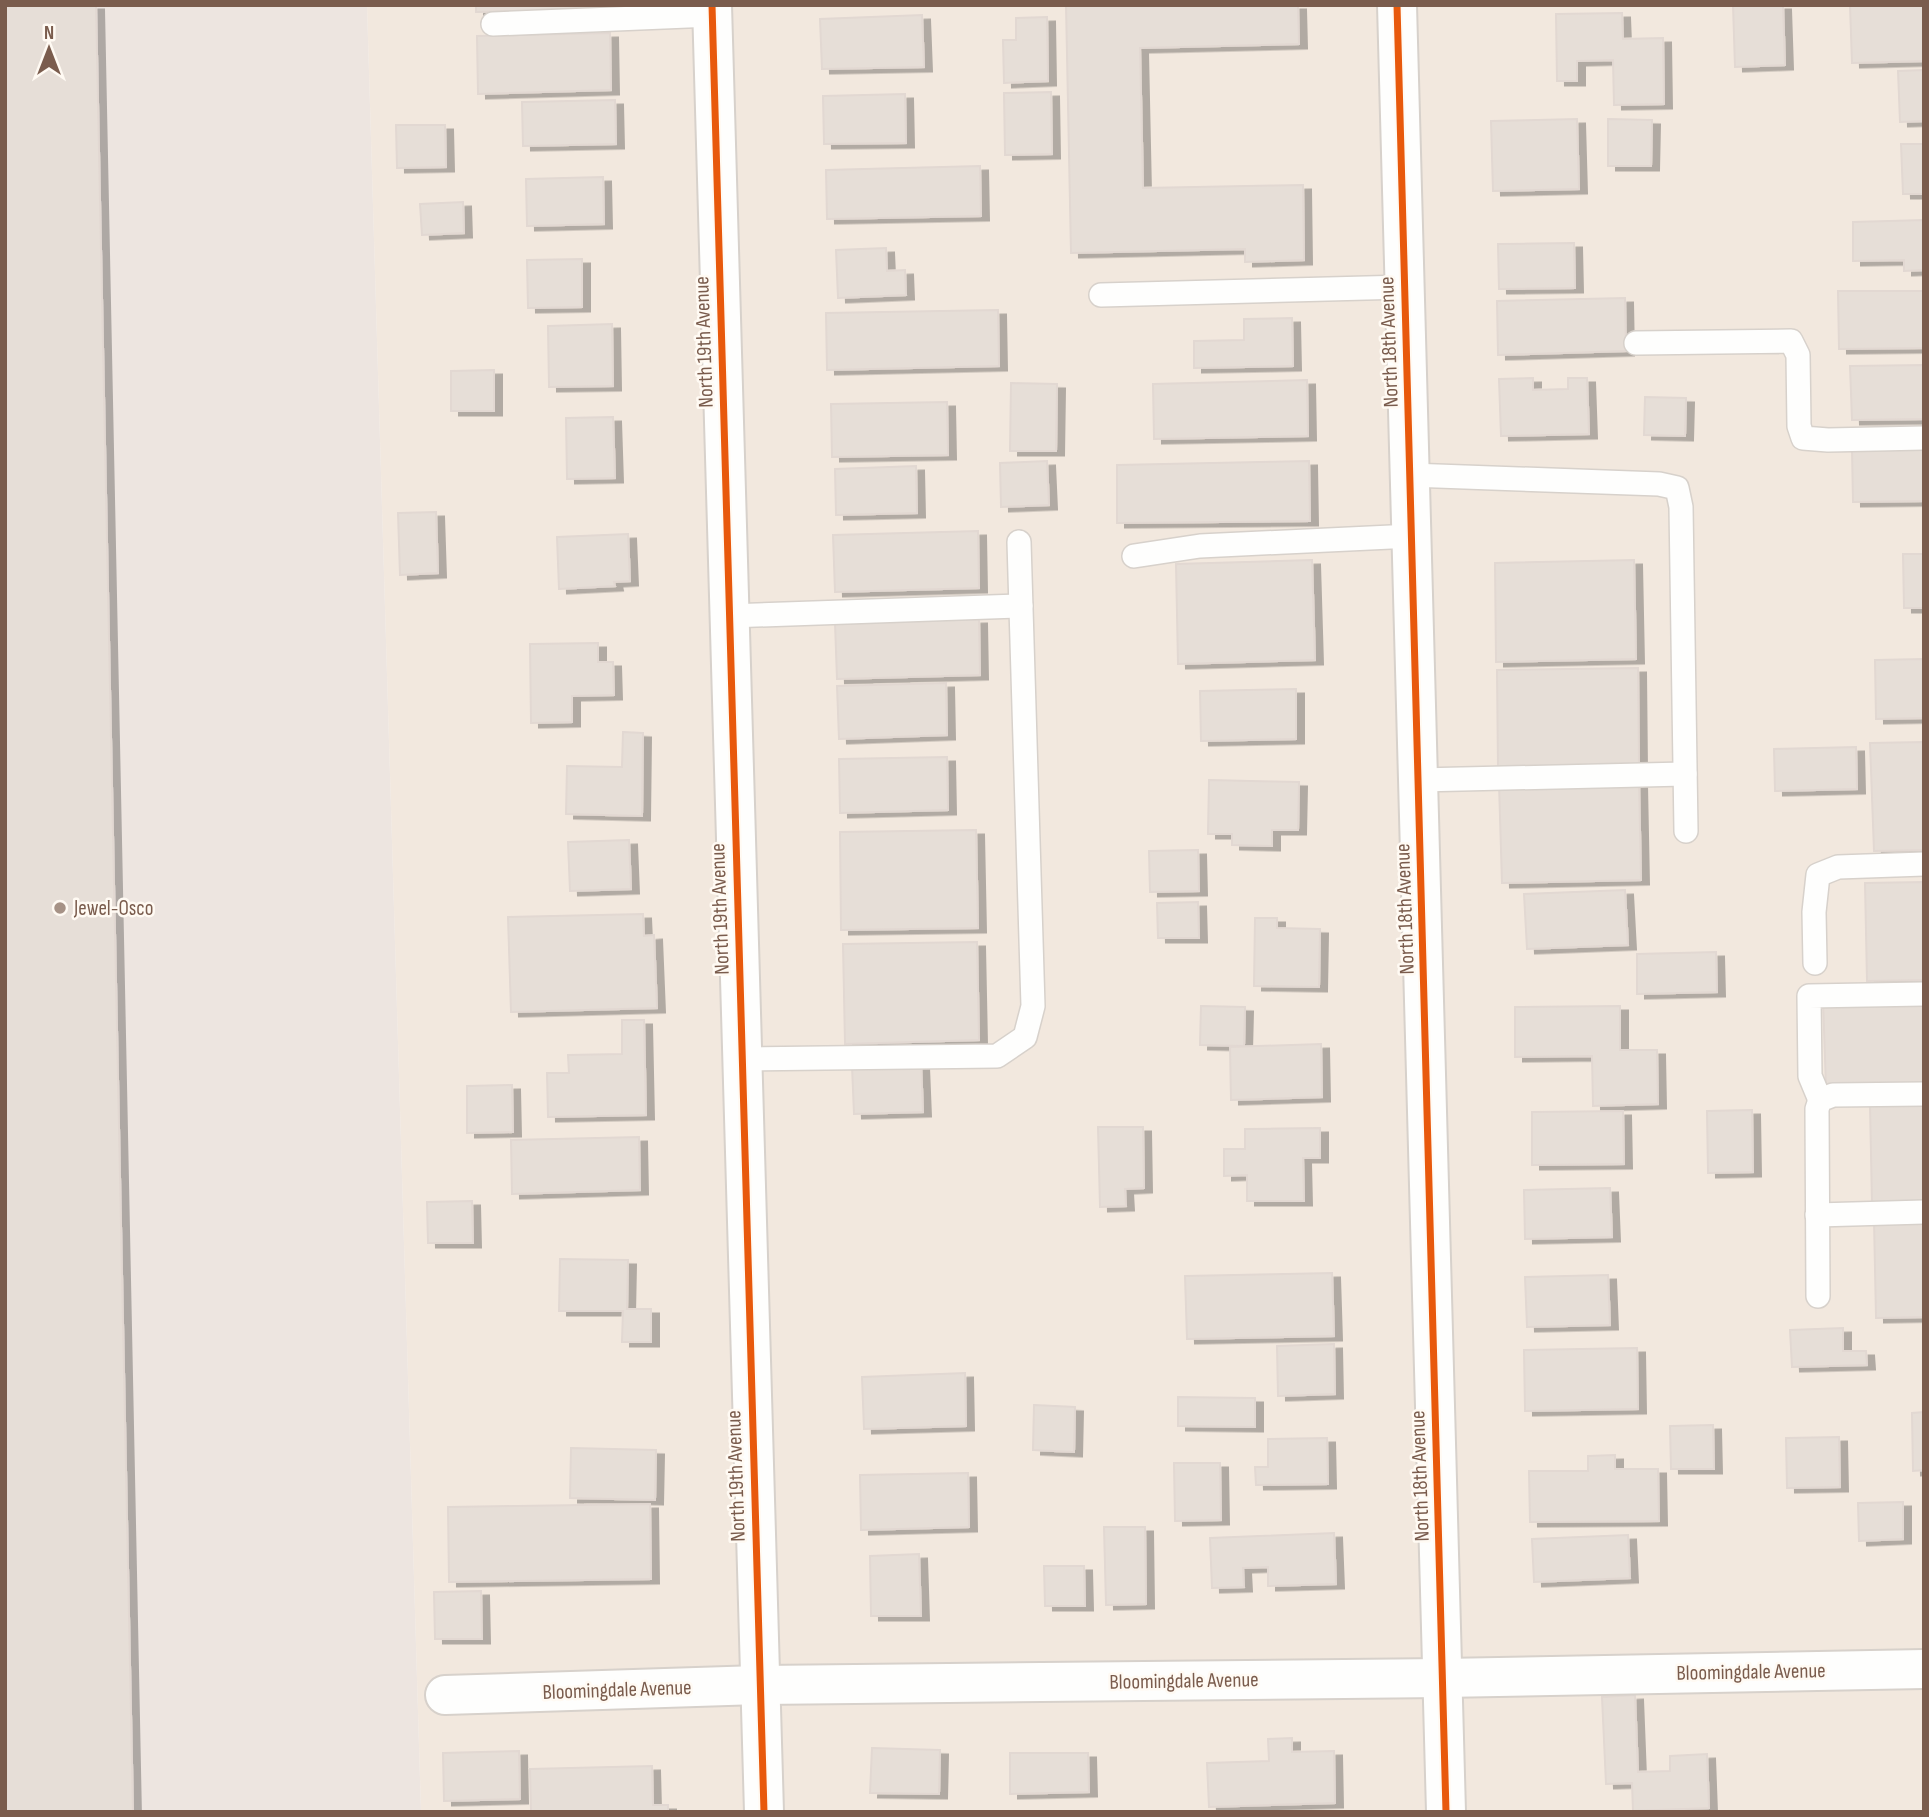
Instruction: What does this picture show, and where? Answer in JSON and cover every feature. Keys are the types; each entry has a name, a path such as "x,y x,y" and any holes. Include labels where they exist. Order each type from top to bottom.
{"street":[{"name":"North 18th Avenue","path":"1397,5 1446,1812"},
{"name":"North 19th Avenue","path":"712,10 764,1812"},
{"name":"Bloomingdale Avenue","path":"445,1695 759,1685 1443,1678 1924,1669"}],"lane":[{"path":"493,24 712,10"},
{"path":"1101,295 1405,287"},
{"path":"1636,343 1791,341 1798,355 1799,426 1803,438 1924,438"},
{"path":"1410,475 1659,484 1677,488 1681,507 1686,831"},
{"path":"1134,556 1200,546 1412,536"},
{"path":"741,1059 997,1056 1025,1038 1033,1006 1019,542"},
{"path":"729,617 1021,606"},
{"path":"1419,780 1685,774"},
{"path":"1815,963 1814,912 1818,875 1838,867 1924,864"},
{"path":"1818,1296 1817,1109 1820,1100 1810,1076 1809,996 1924,994"},
{"path":"1820,1100 1833,1095 1924,1094"},
{"path":"1818,1215 1924,1212"}],"shaded area":[{"path":"5,5 367,5 421,1812 5,1812"},
{"path":"367,5 1924,5 1924,1812 421,1812"}],"building":[{"name":"Jewel-Osco","path":"5,5 96,5 133,1812 5,1812"},
{"path":"476,5 610,5 610,10 476,12"},
{"path":"1066,5 1298,5 1299,44 1140,48 1143,188 1303,185 1304,260 1245,262 1245,249 1071,253"},
{"path":"1733,5 1783,5 1785,65 1735,67"},
{"path":"1850,5 1924,5 1924,61 1852,63"},
{"path":"1622,13 1623,39 1663,38 1664,104 1614,105 1613,60 1577,61 1577,81 1557,81 1556,14"},
{"path":"922,15 924,67 822,69 820,19"},
{"path":"1047,17 1048,81 1004,83 1003,40 1016,40 1016,18"},
{"path":"610,33 611,90 478,94 477,36"},
{"path":"1924,70 1924,121 1900,122 1898,71"},
{"path":"1051,92 1052,154 1005,155 1004,93"},
{"path":"905,94 906,143 824,144 823,96"},
{"path":"615,100 616,144 523,146 522,102"},
{"path":"1577,119 1579,189 1493,191 1491,121"},
{"path":"1608,119 1652,120 1651,166 1608,166"},
{"path":"396,125 445,125 446,167 397,168"},
{"path":"1901,144 1924,144 1924,194 1903,194"},
{"path":"980,166 981,216 827,219 826,170"},
{"path":"603,177 604,224 527,226 526,179"},
{"path":"463,202 464,233 422,235 420,204"},
{"path":"1924,220 1924,270 1904,271 1904,260 1853,261 1853,222"},
{"path":"1574,243 1575,288 1499,289 1498,244"},
{"path":"886,248 887,271 905,270 906,295 838,298 836,250"},
{"path":"582,259 582,307 528,308 527,260"},
{"path":"1838,291 1924,291 1924,348 1839,349"},
{"path":"1625,298 1626,351 1498,355 1497,301"},
{"path":"998,310 999,366 827,370 826,313"},
{"path":"1292,318 1293,366 1194,368 1194,341 1244,340 1244,319"},
{"path":"612,324 613,386 549,387 548,326"},
{"path":"1924,365 1924,419 1852,420 1850,366"},
{"path":"494,370 494,411 451,411 451,371"},
{"path":"1533,378 1533,390 1568,389 1568,378 1587,378 1589,434 1501,436 1499,379"},
{"path":"1307,380 1308,436 1154,439 1153,384"},
{"path":"1011,383 1057,384 1056,451 1010,451"},
{"path":"1645,397 1686,398 1685,436 1644,435"},
{"path":"947,402 948,455 832,457 831,404"},
{"path":"613,417 615,478 567,479 566,418"},
{"path":"1924,448 1924,501 1853,502 1852,449"},
{"path":"1047,461 1049,505 1001,507 1000,463"},
{"path":"1309,461 1310,521 1117,523 1117,465"},
{"path":"916,466 917,513 836,515 835,469"},
{"path":"436,512 438,573 400,575 398,513"},
{"path":"978,531 979,588 835,592 833,535"},
{"path":"628,534 630,581 614,582 615,586 559,589 557,537"},
{"path":"1903,554 1924,554 1924,608 1904,608"},
{"path":"1312,560 1315,660 1178,664 1176,564"},
{"path":"1634,560 1636,659 1496,662 1495,563"},
{"path":"979,619 980,675 837,679 835,623"},
{"path":"598,643 598,662 613,662 614,695 572,696 572,722 531,723 530,644"},
{"path":"1924,659 1924,718 1876,719 1875,660"},
{"path":"1638,668 1639,766 1498,769 1497,670"},
{"path":"946,683 947,735 839,739 837,686"},
{"path":"1296,689 1296,739 1201,741 1200,691"},
{"path":"623,732 643,733 642,816 566,814 567,766 622,767"},
{"path":"1924,742 1924,850 1874,851 1870,743"},
{"path":"1856,747 1857,789 1775,791 1774,749"},
{"path":"947,757 948,810 840,813 839,759"},
{"path":"1209,780 1299,782 1298,830 1272,830 1272,846 1232,845 1232,834 1208,834"},
{"path":"1639,781 1641,880 1502,883 1499,784"},
{"path":"976,830 978,928 841,930 840,832"},
{"path":"629,840 631,889 570,891 568,842"},
{"path":"1198,850 1199,891 1150,892 1149,851"},
{"path":"1924,882 1924,980 1867,981 1865,883"},
{"path":"1625,890 1628,945 1527,949 1524,894"},
{"path":"1198,902 1199,938 1158,938 1157,903"},
{"path":"643,914 644,936 654,935 657,1008 511,1012 508,917"},
{"path":"1255,918 1277,918 1277,928 1320,929 1319,987 1254,986"},
{"path":"977,942 979,1040 845,1044 843,944"},
{"path":"1716,952 1717,992 1637,994 1637,954"},
{"path":"1924,998 1924,1085 1826,1087 1823,1000"},
{"path":"1201,1006 1245,1007 1244,1046 1200,1045"},
{"path":"1620,1006 1620,1050 1657,1050 1658,1104 1593,1106 1592,1056 1515,1057 1515,1007"},
{"path":"622,1020 644,1020 646,1115 548,1117 547,1073 569,1073 568,1055 622,1054"},
{"path":"1321,1044 1322,1097 1231,1100 1230,1047"},
{"path":"921,1063 923,1112 854,1114 852,1066"},
{"path":"512,1085 513,1132 467,1133 467,1086"},
{"path":"1924,1104 1924,1203 1872,1204 1870,1105"},
{"path":"1752,1110 1753,1172 1708,1173 1707,1111"},
{"path":"1623,1111 1624,1164 1532,1165 1532,1112"},
{"path":"1098,1127 1143,1127 1144,1188 1125,1189 1126,1206 1100,1207"},
{"path":"1320,1128 1320,1158 1303,1158 1304,1201 1247,1201 1247,1175 1224,1176 1224,1149 1245,1149 1245,1129"},
{"path":"639,1137 640,1190 512,1194 511,1140"},
{"path":"1610,1188 1612,1237 1525,1239 1524,1190"},
{"path":"472,1201 473,1243 428,1243 427,1202"},
{"path":"1924,1219 1924,1317 1876,1318 1874,1220"},
{"path":"560,1259 628,1260 627,1309 651,1309 651,1342 622,1342 623,1311 559,1311"},
{"path":"1332,1273 1334,1336 1187,1339 1185,1276"},
{"path":"1608,1275 1610,1325 1527,1327 1525,1277"},
{"path":"1843,1328 1843,1351 1866,1351 1867,1365 1792,1367 1790,1330"},
{"path":"1334,1344 1335,1394 1278,1396 1277,1346"},
{"path":"1637,1348 1638,1409 1525,1411 1524,1350"},
{"path":"965,1373 966,1426 864,1429 862,1377"},
{"path":"1178,1397 1255,1398 1255,1427 1178,1426"},
{"path":"1034,1405 1075,1407 1074,1452 1033,1450"},
{"path":"1924,1412 1924,1470 1913,1471 1912,1413"},
{"path":"1713,1425 1714,1469 1671,1469 1670,1426"},
{"path":"1839,1437 1840,1487 1787,1488 1786,1438"},
{"path":"1327,1438 1328,1484 1256,1485 1255,1467 1268,1467 1268,1439"},
{"path":"571,1448 656,1450 655,1500 570,1498"},
{"path":"1615,1455 1615,1469 1658,1469 1659,1521 1530,1522 1529,1471 1588,1471 1588,1456"},
{"path":"1174,1463 1220,1463 1221,1520 1175,1521"},
{"path":"968,1473 969,1527 861,1530 860,1475"},
{"path":"1903,1502 1903,1539 1859,1541 1858,1503"},
{"path":"650,1504 651,1579 449,1582 448,1507"},
{"path":"1104,1527 1145,1527 1146,1604 1106,1605"},
{"path":"1334,1533 1336,1584 1268,1586 1268,1567 1243,1568 1244,1587 1212,1588 1210,1538"},
{"path":"1628,1535 1630,1578 1534,1582 1532,1539"},
{"path":"919,1554 921,1616 871,1616 870,1556"},
{"path":"1044,1566 1084,1566 1085,1606 1045,1606"},
{"path":"481,1591 482,1639 435,1639 434,1592"},
{"path":"1635,1695 1638,1772 1670,1771 1670,1756 1707,1754 1709,1808 1633,1811 1632,1783 1606,1784 1602,1697"},
{"path":"1292,1738 1292,1752 1334,1751 1335,1803 1209,1807 1207,1763 1269,1761 1268,1739"},
{"path":"872,1748 940,1750 939,1794 870,1793"},
{"path":"519,1751 520,1799 444,1801 443,1753"},
{"path":"1010,1753 1088,1753 1089,1792 1010,1794"},
{"path":"652,1766 653,1805 668,1805 668,1812 531,1812 530,1769"}],"cycle path":[{"path":"712,5 764,1812"},
{"path":"1397,5 1446,1812"}],"place":[{"name":"Jewel-Osco","path":"60,908"}]}
